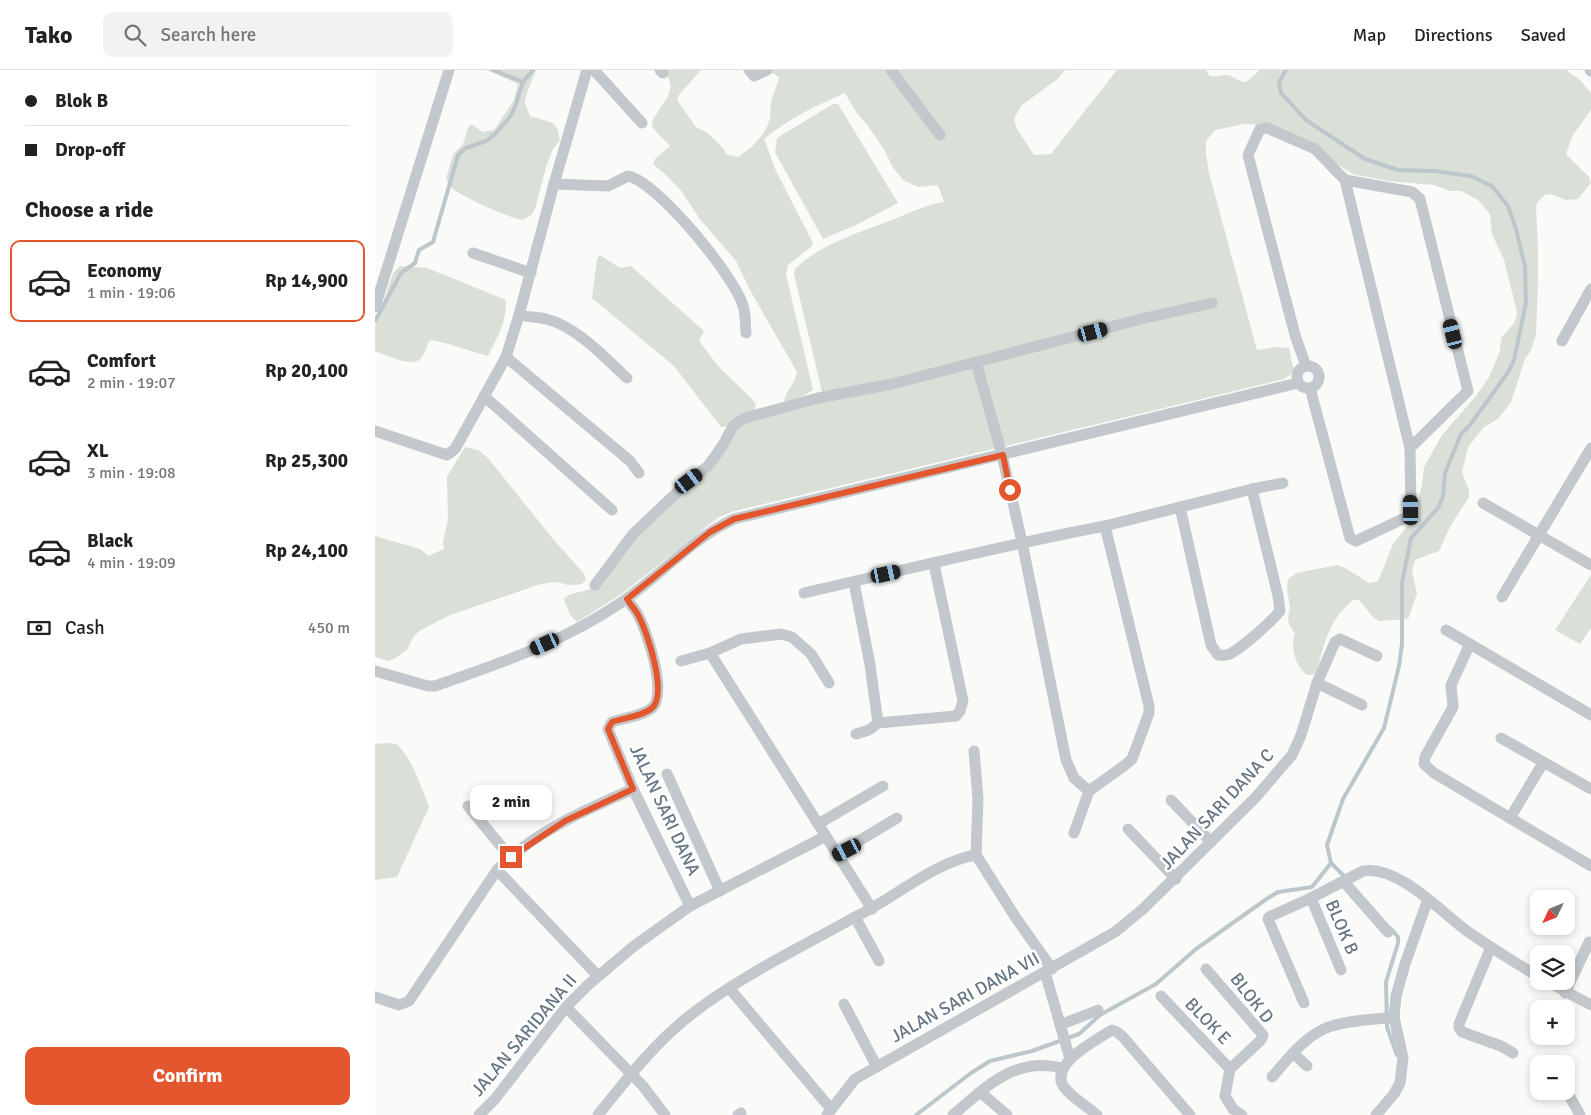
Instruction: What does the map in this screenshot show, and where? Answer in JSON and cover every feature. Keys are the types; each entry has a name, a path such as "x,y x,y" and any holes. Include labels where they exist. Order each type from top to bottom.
{"street":[{"path":"375,307 449,70"},
{"path":"375,431 447,454 455,449 506,356 587,70"},
{"path":"594,70 641,123"},
{"path":"749,70 755,76 767,70"},
{"path":"891,70 940,135"},
{"path":"1306,366 1295,335 1248,155 1260,129 1267,128 1315,149 1345,180 1410,448 1411,510 1409,515 1354,542 1349,536 1310,388"},
{"path":"554,184 608,186 628,176 640,181 670,205 730,278 744,306 746,333"},
{"path":"1345,180 1412,192 1420,199 1468,391 1410,448"},
{"path":"473,253 531,273"},
{"path":"1563,341 1591,289"},
{"path":"595,585 633,534 689,481 708,466 723,445 733,426 745,418 818,398 892,384 1141,319 1212,303"},
{"path":"519,315 547,319 566,327 627,378"},
{"path":"506,356 631,461 639,473"},
{"path":"976,362 1003,455 1066,760 1074,778 1089,791"},
{"path":"1298,383 1298,373 1306,366"},
{"path":"375,671 428,686 435,686 511,660 580,628 627,599 710,532 734,519 1298,383 1306,388 1310,388 1315,385 1319,375 1316,370 1306,366"},
{"path":"484,396 612,510"},
{"path":"1502,597 1564,490 1591,448"},
{"path":"804,593 1022,542 1105,526 1283,483"},
{"path":"1180,507 1211,645 1218,655 1225,656 1231,654 1280,611 1279,596 1252,489"},
{"path":"1483,504 1591,565"},
{"path":"1074,833 1089,791 1132,759 1149,713 1149,706 1105,526"},
{"path":"857,734 869,730 878,723 955,716 963,707 934,564"},
{"path":"854,582 870,665 878,723"},
{"name":"JALAN SARI DANA","path":"627,599 639,616 658,671 656,702 648,710 612,722 608,729 633,789 690,906"},
{"path":"1446,630 1591,715"},
{"path":"681,661 710,653 741,639 781,634 797,641 811,654 829,683"},
{"name":"JALAN SARI DANA C","path":"1131,921 1176,879 1256,797 1291,755 1301,735 1317,683 1335,642 1340,639 1377,656"},
{"path":"1470,644 1451,685 1453,707 1425,757 1424,764 1429,770 1591,866"},
{"path":"710,653 872,909"},
{"path":"1317,683 1362,705"},
{"path":"1501,738 1591,789"},
{"path":"975,752 977,799 976,855 1049,971 1067,1060 1061,1080 1064,1086 1097,1115"},
{"path":"1510,818 1543,763"},
{"path":"667,774 720,892"},
{"path":"818,824 883,786"},
{"path":"375,997 399,1005 409,1000 497,870 511,857 565,821 633,789"},
{"path":"1171,800 1211,842"},
{"path":"468,806 511,857"},
{"path":"837,854 897,818"},
{"path":"1127,830 1176,879"},
{"name":"JALAN SARIDANA II","path":"479,1115 495,1099 566,1007 598,976 634,946 690,906 826,836"},
{"path":"598,1115 650,1052 689,1017 730,989 957,859 976,855"},
{"path":"1304,1003 1268,919 1269,917 1344,882 1363,871 1372,869 1400,880 1428,899 1491,948 1530,972"},
{"path":"497,870 598,976"},
{"path":"1344,882 1388,932"},
{"name":"BLOK B","path":"1311,898 1341,970"},
{"path":"1376,1115 1400,1084 1403,1058 1394,1017 1396,996 1428,899"},
{"path":"855,917 879,961"},
{"name":"JALAN SARI DANA VII","path":"829,1112 855,1080 1049,971 1123,928 1131,921"},
{"path":"1565,993 1589,942"},
{"path":"1491,948 1459,1028 1461,1032 1501,1046 1513,1053"},
{"name":"BLOK D","path":"1206,969 1263,1035 1261,1040 1231,1069"},
{"path":"730,989 829,1112"},
{"path":"1560,990 1591,1006"},
{"name":"BLOK E","path":"1161,996 1231,1069"},
{"path":"844,1004 877,1067"},
{"path":"566,1007 643,1086 665,1115"},
{"path":"1060,1025 1098,1010"},
{"path":"1272,1077 1293,1052 1325,1029 1343,1023 1394,1017"},
{"path":"953,1115 1006,1073 1023,1067 1050,1065 1067,1060 1112,1030 1117,1032 1190,1115"},
{"path":"1293,1052 1307,1066"},
{"path":"1231,1069 1225,1096 1233,1109 1242,1115"},
{"path":"980,1092 1007,1115"},
{"path":"1572,1100 1580,1115"}],"shaded area":[{"path":"487,70 536,70 526,96 525,105 530,116 553,123 557,128 560,140 553,149 546,167 535,209 532,214 523,220 498,212 466,197 453,189 446,179 453,154 463,144 471,124 483,132 494,130 514,100 518,84"},
{"path":"664,70 701,70 679,95 677,100 696,127 706,132 715,140 724,149 726,154 738,157 757,141 765,131 770,119 772,100 779,77 767,70 1065,70 1059,78 1022,105 1014,119 1017,129 1034,155 1051,154 1117,70 1206,70 1211,76 1229,75 1246,82 1260,70 1566,70 1580,80 1591,93 1591,110 1573,135 1566,154 1589,177 1591,183 1578,199 1566,200 1550,194 1545,195 1537,203 1538,279 1536,335 1531,350 1525,359 1511,402 1498,419 1484,427 1468,447 1462,473 1469,490 1469,497 1451,525 1439,551 1415,560 1412,571 1417,594 1408,619 1379,621 1374,618 1359,600 1353,600 1333,624 1325,642 1317,672 1312,675 1307,675 1299,666 1293,650 1295,634 1288,618 1290,608 1287,589 1288,579 1297,573 1337,565 1370,583 1378,581 1393,544 1414,518 1422,485 1424,467 1442,435 1476,396 1489,377 1500,351 1501,338 1514,323 1517,312 1504,260 1492,234 1490,214 1478,200 1461,191 1450,191 1434,185 1388,181 1353,174 1274,125 1244,124 1215,130 1206,141 1206,153 1209,173 1257,350 1277,347 1289,348 1294,372 1284,379 731,512 718,518 623,593 577,622 570,615 564,599 568,595 598,587 636,536 735,429 746,421 891,380 822,392 794,274 795,269 816,252 854,234 931,205 944,202 938,185 918,187 903,180 845,93 803,113 764,139 776,171 813,243 811,247 788,265 786,274 813,390 796,399 784,401 797,372 751,292 736,261 699,218 682,192 653,164 655,159 670,146 652,124 669,92 670,82"},
{"path":"833,104 838,104 898,203 856,225 823,239 775,152 777,138"},
{"path":"600,255 620,268 631,266 704,331 699,341 718,366 753,400 756,405 754,410 738,417 725,427 721,427 674,366 592,298 597,259"},
{"path":"400,266 427,268 506,300 503,322 488,356 430,340 423,356 417,361 412,362 399,360 375,351 375,327 393,273"},
{"path":"465,447 478,450 487,457 553,539 584,574 586,579 582,584 568,585 557,582 541,584 450,615 419,631 412,639 407,650 394,659 388,661 375,657 375,536 420,549 429,556 444,549 443,542 448,519 447,477"},
{"path":"1591,575 1591,628 1580,644 1555,630"},
{"path":"375,744 397,744 408,758 429,807 397,877 375,880"}],"waterway":[{"path":"493,70 523,82"},
{"path":"375,321 401,273 415,263 419,250 433,242 458,155 466,148 486,141 495,134 510,117 523,82 533,70"},
{"path":"1286,70 1279,82 1281,93 1306,120 1365,159 1398,170 1434,171 1471,176 1492,186 1508,206 1525,266 1526,303 1514,360 1509,371 1470,425 1461,434 1445,473 1443,497 1438,508 1411,538 1402,583 1402,644 1399,666 1384,728 1343,799 1327,845 1331,863 1346,878"},
{"path":"916,1115 971,1073 990,1061 1032,1051 1079,1034 1100,1015 1156,984 1196,949 1268,898 1278,892 1312,887 1331,863"},
{"path":"1390,928 1398,937 1398,943 1386,982 1387,1027 1397,1055"}],"route":[{"path":"511,857 565,821 633,789 608,729 612,722 653,707 657,697 658,671 639,616 627,599 710,532 734,519 1003,455 1010,490"}]}
